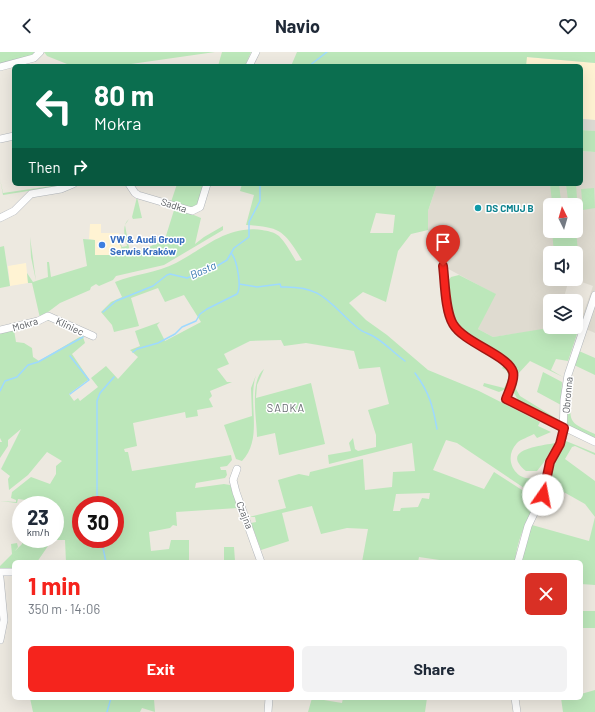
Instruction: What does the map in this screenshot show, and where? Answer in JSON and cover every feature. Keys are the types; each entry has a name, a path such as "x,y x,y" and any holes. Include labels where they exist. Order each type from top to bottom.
{"street":[{"path":"0,67 34,58 40,52"},
{"path":"250,64 256,52"},
{"path":"0,138 12,136"},
{"path":"0,218 14,211 31,194 61,189 68,186"},
{"name":"Sadka","path":"130,186 138,195 192,211 200,207 206,186"},
{"path":"443,266 448,311 454,327 466,338 507,362 513,371 513,376 506,399 595,442"},
{"name":"Obronna","path":"519,560 528,526 543,495 550,462 563,437 564,400 568,375 595,295"},
{"name":"Mokra","path":"0,330 38,321 48,316"},
{"name":"Kliniec","path":"48,316 93,336"},
{"name":"Czajna","path":"237,469 233,480 236,492 260,560"},
{"path":"0,572 12,572"},
{"path":"0,578 4,620 0,640"},
{"path":"268,712 269,700"},
{"path":"515,700 517,712"}],"shaded area":[{"path":"526,57 595,63 595,120 583,119 583,64 526,64"},
{"path":"583,119 595,120 595,131 583,130"},
{"path":"583,151 595,152 595,333 583,328 583,315 593,286 583,282 583,246 543,246 543,286 567,286 565,294 543,294 543,330 493,337 478,329 495,294 441,265 428,230 428,211 436,186 583,186"},
{"path":"90,224 101,224 101,233 119,233 118,242 121,246 122,255 95,255 95,240 89,239"},
{"path":"26,263 28,283 10,286 8,266"}],"green space":[{"path":"0,52 36,52 32,56 0,64"},
{"path":"44,52 215,52 131,64 67,64 47,56"},
{"path":"222,52 251,52 246,64 219,64"},
{"path":"297,52 595,52 595,63 527,57 526,64 292,64"},
{"path":"583,130 595,131 595,152 583,151"},
{"path":"0,179 3,193 60,186 3,195"},
{"path":"176,186 205,186 200,203 195,208 171,202"},
{"path":"241,186 436,186 428,211 428,230 411,234 398,251 386,302 363,292 349,303 366,320 387,335 428,370 479,391 540,422 538,426 551,432 537,438 534,434 521,440 512,450 512,464 515,471 526,478 533,478 541,475 544,477 540,495 536,496 457,443 446,440 433,470 484,489 494,472 536,499 537,502 520,538 515,560 439,560 419,557 418,560 362,560 368,529 347,528 321,534 312,506 282,513 289,541 261,550 251,523 256,522 255,517 249,517 286,508 278,480 299,474 309,476 310,472 363,459 365,490 392,487 393,472 415,471 412,443 329,464 328,455 351,451 349,443 353,438 355,449 358,451 376,447 376,435 368,410 389,404 380,367 359,369 354,351 306,343 284,346 281,340 250,341 224,354 229,364 217,369 227,382 232,382 210,391 212,396 209,399 213,407 197,410 198,416 186,418 185,412 133,423 137,446 124,449 125,452 128,452 132,471 231,455 232,460 227,466 220,467 221,470 226,470 227,475 225,478 196,483 195,488 224,484 230,485 238,508 176,512 177,526 173,525 170,528 149,532 151,551 169,549 171,540 189,540 189,560 66,560 64,540 64,496 12,496 11,498 12,492 31,477 50,484 56,474 56,466 62,461 47,452 28,475 9,490 8,479 10,476 1,469 21,429 8,440 8,446 0,458 0,442 2,442 0,438 0,332 16,329 14,330 16,342 24,343 32,348 33,357 39,361 83,335 50,320 47,321 48,320 52,319 84,335 83,337 85,343 72,354 89,379 69,394 74,401 78,398 80,401 98,387 91,378 106,366 118,379 138,357 130,350 140,346 135,331 160,322 157,325 165,341 201,322 184,295 165,302 158,288 131,298 139,326 114,332 112,325 101,312 111,302 122,297 115,282 169,266 227,234 249,229 262,230 279,236 296,261 302,260 291,243 280,232 267,227 246,225 254,195 240,191","holes":["376,213 395,215 393,233 370,233","430,493 429,499 422,498 418,507 401,508 400,511 393,511 396,494"]},
{"path":"550,186 559,186 561,198 552,198"},
{"path":"566,186 576,186 577,198 568,198"},
{"path":"594,188 595,208 583,210 581,189"},
{"path":"137,197 142,218 133,219 132,217"},
{"path":"175,207 201,218 195,244 223,226 223,230 164,265 116,276 113,280 99,286 96,284 91,287 90,290 60,303 40,318 32,283 28,283 27,273 33,282 48,277 47,262 49,262 51,277 87,266 83,239 95,240 95,255 122,255 121,246 118,243 121,244 122,247 127,246 124,232 125,225 130,253 147,248 165,239"},
{"path":"30,237 36,281 31,257"},
{"path":"553,238 577,238 578,246 553,246"},
{"path":"4,246 10,286 0,288 0,247"},
{"path":"459,275 496,294 478,329 493,337 543,329 543,334 577,334 568,361 556,359 551,370 563,377 530,361 517,375 516,389 520,396 559,420 518,400 513,391 515,371 459,328 452,311 450,299 448,281 451,277"},
{"path":"579,351 595,358 595,375 574,365"},
{"path":"504,365 510,372 510,380 506,389 499,392 483,386 484,383 504,388 509,378 507,371 502,368"},
{"path":"264,369 257,385 256,398 311,383 325,444 279,455 275,433 257,437 255,391 259,375"},
{"path":"543,372 562,382 561,405 537,392"},
{"path":"256,375 253,397 254,431 249,452 242,461 236,459 224,425 252,416 251,388"},
{"path":"569,391 572,420 579,426 595,434 595,439 567,426"},
{"path":"566,441 595,453 595,455 575,446 572,447 565,459 595,481 595,517 585,504 553,486 551,490 547,489 552,463"},
{"path":"555,443 537,471 526,471 519,464 517,458 520,453 525,450"},
{"path":"538,511 532,525 589,541 595,517 595,585 583,584 583,560 521,560 530,525"},
{"path":"11,544 12,548 17,548 15,551 18,548 47,548 38,560 12,560 12,570 0,570 0,566 12,554"},
{"path":"224,547 234,547 235,560 224,560"},
{"path":"583,611 595,611 595,628 583,628"},
{"path":"595,690 595,712 563,712 561,700 583,700 583,693"},
{"path":"30,700 154,700 155,712 142,708 140,712 33,712"},
{"path":"311,700 324,700 342,703 343,700 427,700 425,712 308,712"}],"waterway":[{"name":"Basta","path":"312,64 327,52"},
{"name":"Basta","path":"103,312 116,301 153,286 167,275 170,274 187,278 217,266 227,260 234,248 249,237 249,222 260,201 260,186"},
{"path":"133,352 137,349 158,343 175,334 182,327 196,321 200,314 207,309 237,294 239,286 238,274 236,262 232,254"},
{"path":"239,284 257,287 280,284 281,287 296,287 308,289 317,293 326,299 359,329 380,340 405,361"},
{"name":"Basta","path":"0,391 5,381 17,377 28,365 38,362 83,337"},
{"path":"70,356 89,380 70,394"},
{"path":"415,373 430,400 437,429"},
{"path":"97,496 97,401 100,393 114,377"},
{"path":"103,548 106,560"},
{"path":"107,712 110,700"}],"place":[{"name":"DS CMUJ B","path":"478,208"},
{"name":"VW & Audi Group Serwis Kraków","path":"102,245"}],"district":[{"name":"SADKA","path":"286,408"}],"route":[{"path":"443,266 448,311 454,327 466,338 507,362 513,371 510,389 506,399 564,428 563,437 550,462 543,495"}]}
